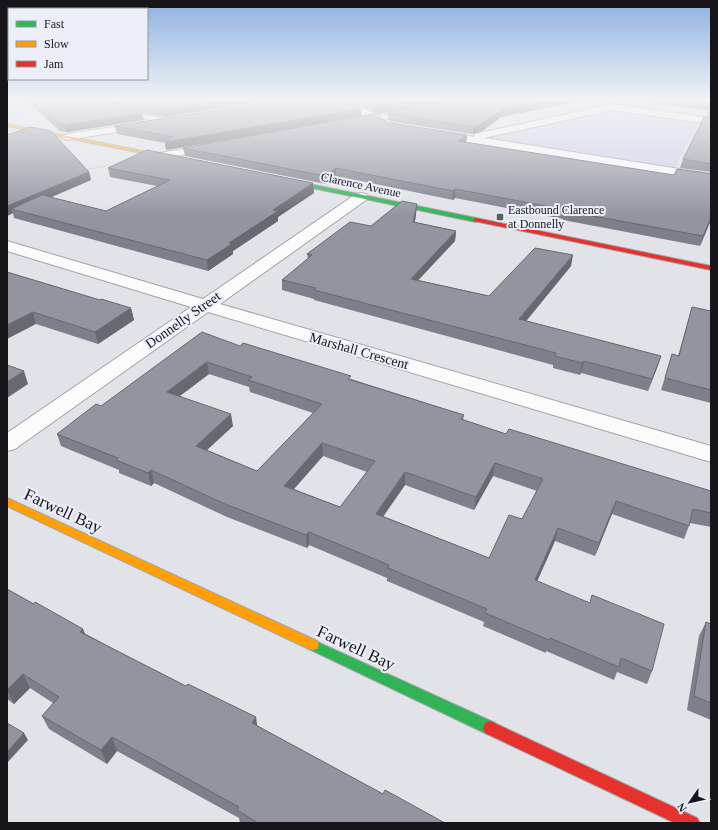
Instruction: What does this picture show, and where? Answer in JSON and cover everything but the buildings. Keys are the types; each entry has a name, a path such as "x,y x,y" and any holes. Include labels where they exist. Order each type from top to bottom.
{"street":[{"path":"75,139 183,160"},
{"path":"470,139 711,178"},
{"name":"Clarence Avenue","path":"274,179 711,268"},
{"name":"Donnelly Street","path":"7,444 360,197"},
{"name":"Marshall Crescent","path":"7,246 711,454"},
{"name":"Farwell Bay","path":"7,502 692,823"}],"lane":[{"path":"160,156 211,147"}],"path":[{"path":"81,171 112,165"}],"shaded area":[{"path":"471,139 690,139 673,171"}],"traffic: fast":[{"path":"285,181 476,220"},
{"path":"313,645 490,728"}],"traffic: slow":[{"path":"76,139 172,158"},
{"path":"7,502 313,645"}],"traffic: jam":[{"path":"476,220 711,268"},
{"path":"490,728 692,823"}],"place":[{"name":"Eastbound Clarence at Donnelly","path":"500,217"}]}
